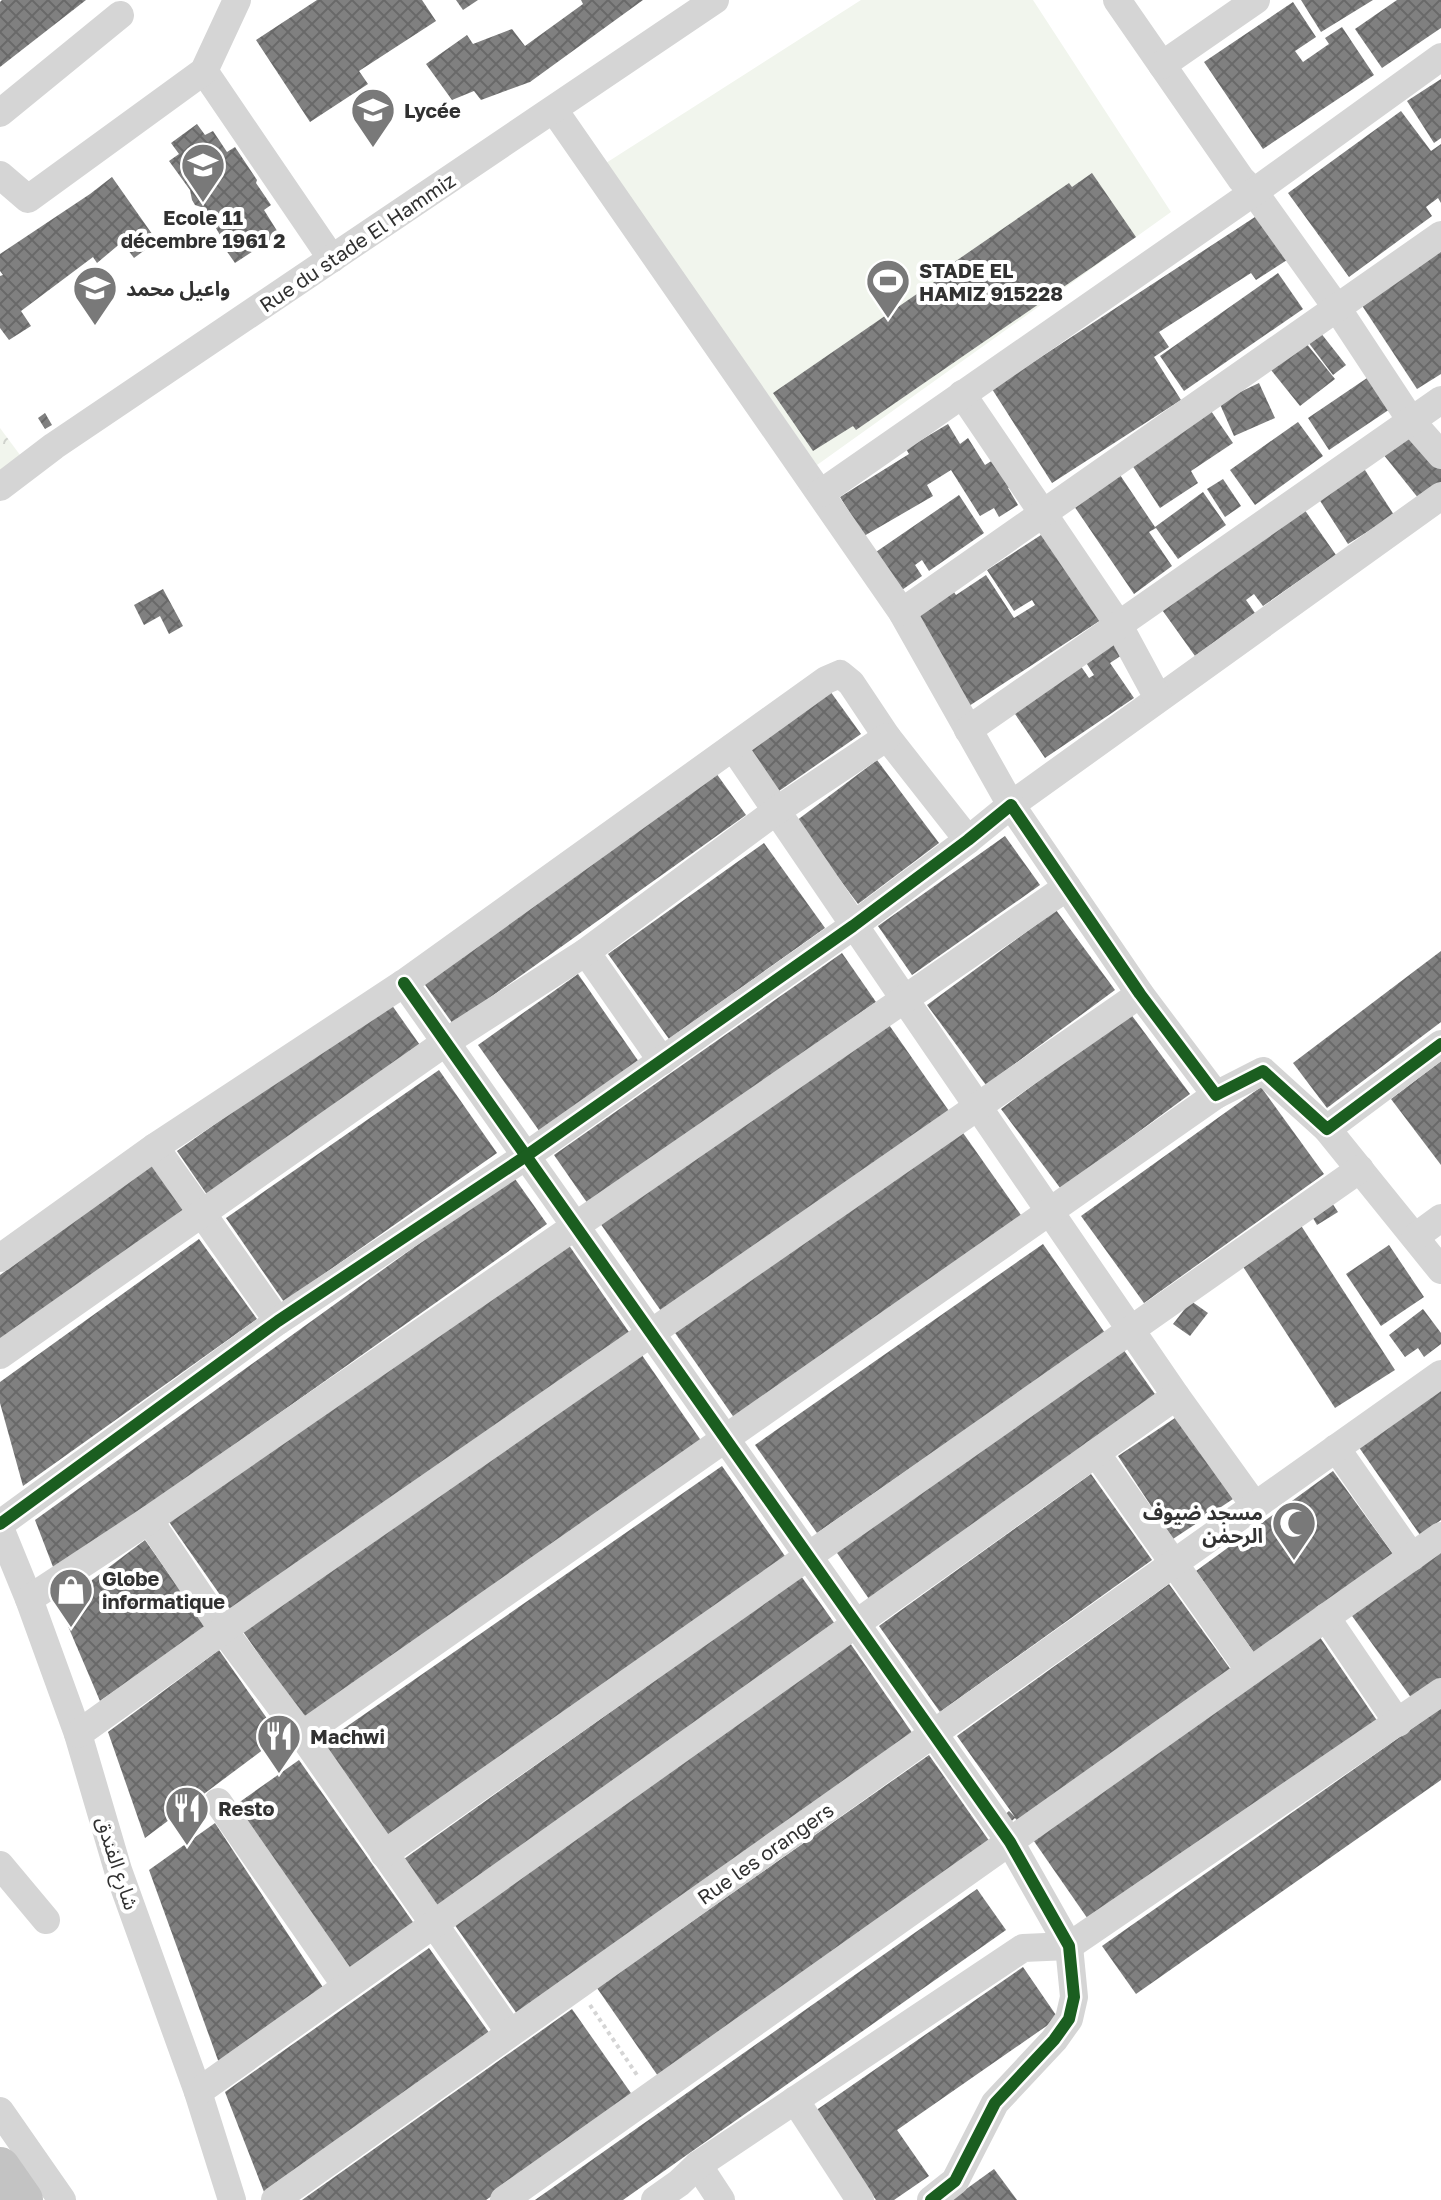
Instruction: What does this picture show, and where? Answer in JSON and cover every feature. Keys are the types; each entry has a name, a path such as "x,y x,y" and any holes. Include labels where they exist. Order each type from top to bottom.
{"highway":[{"path":"0,2167 23,2200"}],"street":[{"path":"0,175 28,199 204,71 237,0"},
{"name":"Rue du stade El Hammiz","path":"0,487 54,446 715,0"},
{"path":"1117,0 1241,179 1254,192 1337,308 1412,422 1441,455"},
{"path":"1162,65 1256,0"},
{"path":"0,113 120,15"},
{"path":"821,493 1254,192 1441,57"},
{"path":"204,71 332,259"},
{"path":"554,110 902,612 1011,805 1140,994 1216,1095"},
{"path":"902,612 1441,235"},
{"path":"962,394 1118,624 1158,698"},
{"path":"968,730 1441,400"},
{"path":"0,1526 278,1321 526,1156 853,926 1011,805 1441,496"},
{"path":"0,1258 155,1147 404,983 826,680 840,674 851,683 887,737 968,840"},
{"path":"0,1355 446,1042 586,952 776,811 887,737"},
{"path":"733,747 1176,1396 1255,1506"},
{"path":"29,1599 149,1520 1067,887"},
{"path":"586,952 662,1061"},
{"path":"404,983 1010,1842 1069,1946 1074,1997 1069,2019 1054,2040 995,2103 955,2181 931,2200"},
{"path":"78,1734 223,1630 1140,994"},
{"path":"1327,1129 1441,1044"},
{"path":"300,1736 1216,1095 1263,1071 1327,1129 1441,1270"},
{"path":"155,1147 278,1321"},
{"path":"384,1854 1360,1169"},
{"path":"1415,1237 1441,1218"},
{"name":"Rue les orangers","path":"275,2200 1441,1374"},
{"path":"198,2092 1176,1396"},
{"path":"1336,1448 1412,1557"},
{"path":"1096,1453 1250,1671"},
{"path":"149,1520 223,1630 510,2033"},
{"name":"شارع الفندق","path":"0,1526 78,1734 118,1870 198,2092 232,2200"},
{"path":"504,2200 1441,1536"},
{"path":"1326,1617 1398,1723"},
{"path":"655,2200 698,2165 1023,1948 1069,1946 1441,1692"},
{"path":"218,1802 346,1986"},
{"path":"0,1865 46,1920"},
{"path":"795,2100 860,2200"},
{"path":"0,2111 62,2200"},
{"path":"698,2165 721,2200"}],"path":[{"path":"577,1986 651,2096"}],"green space":[{"path":"861,0 1033,0 1171,212 817,465 606,163"},
{"path":"0,428 23,459 0,476"}],"building":[{"path":"2,0 86,0 0,67"},
{"path":"317,0 422,0 436,21 359,71 368,84 310,122 256,40"},
{"path":"456,0 478,0 463,10"},
{"path":"581,0 643,0 530,82 481,100 474,91 452,100 426,64 467,35 473,44 512,29 525,46 583,4"},
{"path":"1301,0 1373,0 1321,32"},
{"path":"1397,0 1441,0 1441,28 1382,68 1355,29"},
{"path":"1293,2 1316,37 1295,51 1303,62 1329,44 1325,38 1342,27 1374,75 1263,149 1204,62"},
{"path":"1441,79 1441,138 1434,143 1407,101"},
{"path":"1401,111 1431,151 1441,144 1441,203 1438,198 1426,207 1432,216 1349,277 1288,193"},
{"path":"197,124 205,135 213,131 227,152 235,147 271,205 264,210 279,234 235,263 204,208 195,205 190,190 169,161 179,154 171,143"},
{"path":"1092,173 1136,237 856,430 853,426 813,451 773,393 943,276 940,272 1069,183 1072,187"},
{"path":"112,177 157,241 134,258 122,242 97,263 93,257 21,311 31,326 9,340 0,328 0,276 3,275 0,271 0,254"},
{"path":"1258,215 1287,260 1256,280 1251,273 1159,332 1169,347 1154,357 1181,400 1052,483 992,389"},
{"path":"1441,247 1441,374 1417,389 1359,301"},
{"path":"1278,273 1303,309 1184,391 1160,356"},
{"path":"1320,332 1346,365 1333,375 1308,342"},
{"path":"1306,343 1335,379 1300,406 1271,370"},
{"path":"1370,376 1390,409 1329,450 1308,418"},
{"path":"1259,383 1275,418 1234,436 1219,402"},
{"path":"1211,411 1233,443 1191,471 1198,483 1160,508 1132,465"},
{"path":"45,413 52,425 45,429 38,418"},
{"path":"1298,422 1323,456 1255,505 1230,470"},
{"path":"948,424 960,444 968,438 985,465 998,457 1015,484 1008,488 1018,505 999,517 994,508 980,516 951,470 927,485 933,496 864,536 840,497 909,454 906,449"},
{"path":"1412,432 1441,469 1441,482 1419,499 1383,454"},
{"path":"1363,467 1394,515 1348,544 1317,496"},
{"path":"1120,475 1155,527 1203,492 1226,525 1178,559 1156,528 1149,532 1172,566 1134,594 1074,506"},
{"path":"1223,479 1241,506 1225,517 1207,489"},
{"path":"959,495 984,533 929,571 922,560 915,565 922,576 899,592 873,554"},
{"path":"1304,509 1336,555 1263,606 1254,594 1246,600 1255,613 1195,656 1160,607"},
{"path":"1044,533 1101,620 969,706 912,619 986,575 1014,618 1035,605 1032,600 1014,611 987,570"},
{"path":"163,589 183,626 169,634 160,616 144,625 134,605"},
{"path":"1113,641 1122,655 1110,663 1134,698 1045,758 1013,711 1080,665 1089,678 1094,675 1085,661"},
{"path":"830,691 861,734 779,791 749,748"},
{"path":"877,760 939,843 858,904 796,821"},
{"path":"716,773 746,815 453,1024 423,982"},
{"path":"1005,836 1040,885 912,975 878,926"},
{"path":"764,843 825,928 669,1039 608,954"},
{"path":"1056,910 1115,990 986,1085 927,1005"},
{"path":"1441,951 1441,1022 1327,1108 1293,1063"},
{"path":"842,953 876,1002 588,1204 554,1155"},
{"path":"578,974 639,1062 540,1132 478,1045"},
{"path":"389,1001 422,1048 210,1199 177,1151"},
{"path":"1130,1013 1190,1094 1061,1189 1001,1109"},
{"path":"887,1022 949,1111 661,1311 600,1223"},
{"path":"1441,1061 1441,1165 1391,1099"},
{"path":"439,1070 497,1153 284,1302 226,1218"},
{"path":"1261,1087 1324,1174 1144,1303 1081,1216"},
{"path":"961,1130 1023,1218 735,1419 673,1330"},
{"path":"153,1163 186,1210 0,1342 0,1275"},
{"path":"513,1176 547,1224 55,1572 35,1520"},
{"path":"1330,1200 1338,1212 1317,1225 1310,1213"},
{"path":"1300,1224 1395,1370 1335,1408 1240,1262"},
{"path":"199,1239 257,1319 23,1486 0,1403 0,1382"},
{"path":"566,1241 631,1335 232,1612 167,1519"},
{"path":"1043,1244 1105,1333 817,1533 755,1445"},
{"path":"1389,1245 1424,1297 1381,1326 1346,1274"},
{"path":"1191,1301 1208,1313 1190,1336 1173,1324"},
{"path":"1423,1309 1441,1333 1441,1344 1424,1357 1418,1348 1405,1357 1389,1335"},
{"path":"637,1348 702,1442 304,1719 239,1626"},
{"path":"1123,1349 1157,1397 869,1599 835,1550"},
{"path":"1441,1389 1441,1520 1420,1535 1358,1446"},
{"path":"1178,1416 1233,1499 1173,1539 1118,1456"},
{"path":"722,1466 787,1559 388,1837 323,1743"},
{"name":"مسجد ضيوف الرحمٰن","path":"1333,1471 1393,1554 1255,1654 1196,1571"},
{"path":"1091,1474 1152,1560 940,1712 879,1626"},
{"path":"145,1540 207,1628 100,1701 59,1605"},
{"path":"1441,1541 1441,1684 1415,1703 1347,1609"},
{"path":"801,1576 835,1624 438,1907 404,1859"},
{"path":"1169,1584 1231,1670 1018,1822 1015,1818 1002,1830 996,1822 1009,1811 1015,1817 957,1736"},
{"path":"1317,1633 1378,1722 1090,1922 1029,1834"},
{"path":"850,1643 915,1737 517,2014 452,1921"},
{"path":"219,1650 280,1737 145,1838 108,1732"},
{"path":"1441,1708 1441,1780 1136,1994 1102,1946"},
{"path":"929,1755 990,1842 658,2076 597,1988"},
{"path":"299,1760 415,1925 351,1971 234,1806"},
{"path":"215,1823 324,1989 219,2063 149,1870"},
{"path":"977,1889 1006,1930 623,2200 535,2200"},
{"path":"429,1948 490,2034 264,2192 225,2092"},
{"path":"1023,1967 1058,2018 897,2130 929,2176 894,2200 876,2200 815,2111"},
{"path":"572,2009 633,2096 486,2200 302,2200"},
{"path":"994,2169 1017,2200 951,2200"}],"cycle path":[{"path":"0,1524 278,1321 526,1156 853,926 1011,805 1140,994 1216,1095 1263,1071 1327,1129 1441,1044"},
{"path":"404,983 1010,1842 1069,1946 1074,1997 1069,2019 1054,2040 995,2103 955,2181 931,2200"}],"place":[{"name":"Lycée","path":"373,149"},
{"name":"Ecole 11 décembre 1961 2","path":"203,204"},
{"name":"STADE EL HAMIZ 915228","path":"888,320"},
{"name":"واعيل محمد","path":"95,327"},
{"name":"مسجد ضيوف الرحمٰن","path":"1294,1562"},
{"name":"Globe informatique","path":"71,1629"},
{"name":"Machwi","path":"279,1775"},
{"name":"Resto","path":"187,1847"}]}
